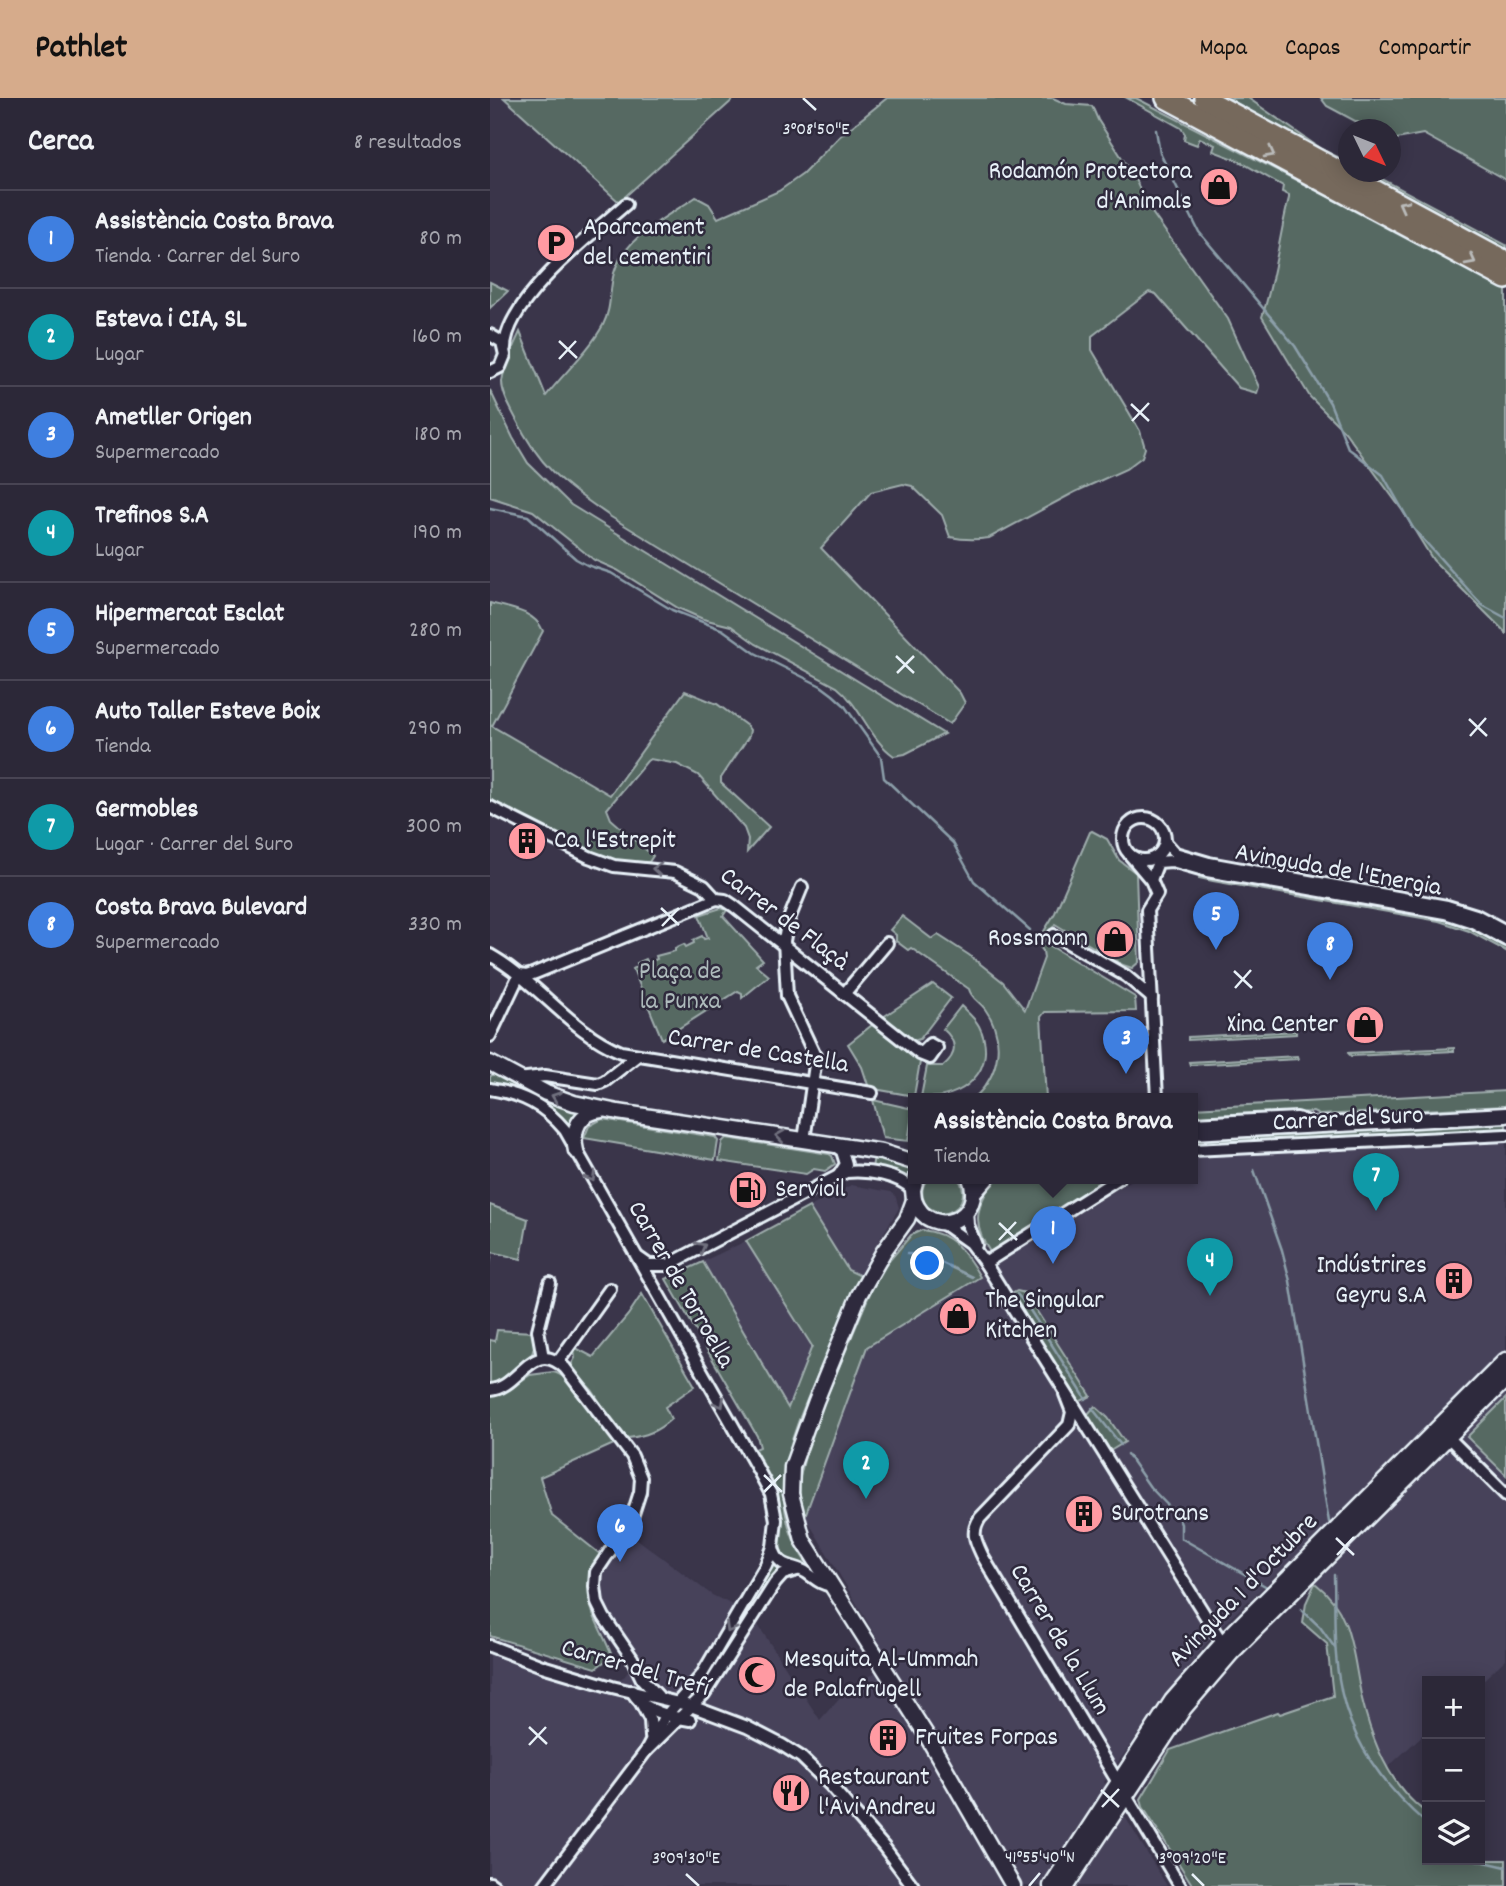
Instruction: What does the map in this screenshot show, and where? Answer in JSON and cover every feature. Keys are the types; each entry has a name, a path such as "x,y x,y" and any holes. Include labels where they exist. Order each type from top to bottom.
{"highway":[{"path":"1152,98 1243,139"},
{"path":"1166,98 1506,279"},
{"path":"1206,99 1506,261"}],"main road":[{"name":"Avinguda 1 d'Octubre","path":"1056,1886 1121,1790 1227,1648 1357,1519 1506,1361"},
{"name":"Avinguda 1 d'Octubre","path":"1357,1519 1448,1437 1506,1378"}],"street":[{"path":"490,372 504,361 506,333 512,322 550,271 626,204"},
{"path":"505,348 502,342 492,335 512,322"},
{"name":"Carrer de Flaçà","path":"490,807 589,857 614,866 675,872 704,886 716,899 725,900 734,906 920,1054"},
{"path":"1151,880 1165,834 1158,823 1139,819 1129,825 1123,837 1125,847 1151,880 1157,894 1147,910 1157,1093"},
{"name":"Avinguda de l'Energia","path":"1161,852 1171,851 1209,863 1447,906 1476,915 1506,931"},
{"path":"1130,855 1142,860 1154,859 1161,852"},
{"name":"Avinguda de l'Energia","path":"1161,852 1172,861 1207,870 1446,913 1473,922 1506,940"},
{"path":"802,887 787,924 785,948 789,1000 816,1058 804,1140"},
{"path":"490,1036 519,975 535,973 716,899"},
{"path":"1054,935 1126,977 1152,998"},
{"path":"844,994 887,943"},
{"path":"1126,977 1143,969 1150,952"},
{"name":"Carrer de Castella","path":"490,955 519,975 553,1007 597,1039 621,1052 872,1094"},
{"path":"1126,977 1145,979 1150,972"},
{"path":"518,1080 545,1076 597,1084 605,1081 638,1055"},
{"path":"490,1063 518,1080 574,1103 896,1154 908,1160"},
{"name":"Carrer de Torroella","path":"490,1089 521,1096 545,1109 565,1130 771,1494 776,1520 773,1547"},
{"path":"576,1151 574,1133 581,1119 594,1110 607,1109"},
{"path":"1198,1132 1506,1115"},
{"path":"1198,1123 1297,1118 1320,1126"},
{"name":"Carrer del Suro","path":"1198,1150 1506,1135"},
{"path":"829,1144 842,1150 845,1157 844,1169 839,1175"},
{"path":"639,1258 649,1265 668,1265 839,1175 860,1171 892,1177 906,1183 914,1190 923,1215 970,1242 985,1263"},
{"path":"971,1184 973,1194"},
{"path":"896,1237 907,1229 956,1220 967,1210 973,1194 982,1184"},
{"path":"985,1263 1110,1184"},
{"path":"914,1190 907,1219 884,1251 859,1295 792,1467 790,1494 803,1540 920,1724 1013,1885"},
{"path":"967,1210 972,1239 985,1263 1227,1648"},
{"path":"542,1358 538,1330 550,1283"},
{"path":"558,1362 610,1289"},
{"path":"490,1390 502,1388 529,1363 542,1358 552,1358 558,1362 632,1456 640,1478 640,1492 631,1520 596,1572 595,1586 600,1611 647,1686 681,1707"},
{"path":"1063,1431 1069,1425 1072,1412 1065,1394"},
{"path":"1063,1431 1074,1429 1097,1444"},
{"name":"Carrer de la Llum","path":"1063,1431 980,1518 975,1525 974,1534 984,1557 1180,1886"},
{"path":"1448,1437 1506,1495"},
{"path":"773,1547 786,1566 807,1573 816,1582 831,1586"},
{"path":"655,1737 702,1682 710,1662 766,1565 773,1547"},
{"path":"544,1886 646,1751 666,1716 706,1691 780,1577 789,1571 797,1570"},
{"path":"750,1594 755,1592 761,1598 759,1609"},
{"name":"Carrer del Trefí","path":"490,1646 529,1662 681,1707 696,1714 719,1716 765,1736 801,1757 830,1785 875,1836 913,1886"},
{"path":"631,1692 635,1666"},
{"path":"706,1691 706,1706 719,1716"},
{"path":"631,1692 666,1716"},
{"path":"631,1692 650,1720 655,1737"},
{"path":"535,1886 553,1872"}],"shaded area":[{"path":"1506,1142 1506,1659 1485,1678 1485,1676 1422,1676 1422,1736 1387,1768 1357,1723 1305,1547 1216,1632 1171,1688 1104,1782 1167,1886 490,1886 490,1646 609,1686 625,1676 629,1670 591,1613 588,1592 591,1570 617,1524 712,1595 735,1606 758,1625 820,1720 842,1695 891,1662 805,1516 867,1347 1125,1184 1198,1184 1198,1155 1240,1151"},
{"path":"851,1185 891,1192 895,1195 899,1208 869,1257 801,1414 789,1427 666,1279 746,1241"}],"green space":[{"path":"504,98 735,98 619,202"},
{"path":"887,98 1053,98 1066,104 1092,106 1134,177 1148,207 1228,319 1259,387 1257,393 1239,388 1156,294 1149,292 1092,336 1092,350 1140,431 1145,448 1142,457 1126,469 1075,492 989,538 979,539 950,537 942,515 912,486 903,484 871,492 821,548 960,693 965,703 950,724 611,517 580,495 555,475 534,450 502,387 507,364 520,332 546,396 597,335 608,312 612,280 619,260 648,229 696,197 709,204 718,218 779,191 803,174 839,137"},
{"path":"1127,98 1136,98 1506,288 1506,633 1433,560 1402,510 1345,432 1310,397 1262,317 1289,198 1289,195 1282,192 1283,186 1237,160 1213,151 1215,145 1200,138 1197,145 1184,140 1185,134 1181,128"},
{"path":"1228,98 1248,98 1321,149 1338,157 1338,162"},
{"path":"1321,98 1506,98 1506,180 1423,134 1401,138 1401,119 1351,119 1327,106"},
{"path":"1375,182 1388,182 1506,245 1506,251"},
{"path":"490,282 508,291 490,308"},
{"path":"490,390 528,463 571,505 944,734 905,754 894,756 878,741 853,703 837,687 756,644 731,626 703,619 678,608 617,570 594,560 533,511 490,497"},
{"path":"490,603 528,615 543,631 492,726 610,795 685,691 717,704 747,726 750,730 749,736 721,778 721,783 769,827 747,852 748,839 744,828 698,775 677,764 650,759 607,809 611,819 653,856 649,862 612,860 590,852 490,799"},
{"path":"1090,832 1107,839 1119,860 1136,873 1139,962 1132,968 1123,965 1055,924 1044,942 1135,997 1136,1011 1045,1012 1041,1017 1046,1093 979,1093 990,1078 997,1056 998,1044 992,1020 969,989 911,948 908,950 896,941 896,935 890,930 902,916 932,939 938,935 1003,982 1025,1010 1044,958 1037,943 1055,913"},
{"path":"1200,874 1450,920 1486,935 1506,947 1506,951 1469,931 1439,921 1213,881 1199,878"},
{"name":"Plaça de la Punxa","path":"721,908 727,910 723,916 763,960 756,965 769,976 742,998 742,993 738,991 662,1039 633,969 638,966 637,963 646,959 648,963 657,959 656,956 675,951 675,948 684,944 686,947 694,943 693,940 702,936 704,939 708,938 699,915"},
{"path":"933,984 951,998 920,1039 913,1041 883,1017"},
{"path":"961,1006 979,1026 985,1056 974,1079 963,1088 953,1093 922,1093 927,1066 943,1066 953,1052 951,1038 943,1029"},
{"path":"872,1025 920,1062 915,1093 908,1095 869,1088 862,1067 848,1044"},
{"path":"1296,1031 1296,1034 1188,1040 1188,1037"},
{"path":"1454,1048 1454,1051 1351,1056 1348,1053"},
{"path":"1297,1056 1298,1059 1190,1065 1189,1062"},
{"path":"494,1073 538,1096 583,1112 571,1130 490,1085 490,1077"},
{"path":"1506,1091 1506,1106 1198,1118 1198,1108"},
{"path":"873,1100 908,1108 908,1141 883,1138"},
{"path":"602,1119 715,1137 718,1141 715,1160 584,1138 589,1126"},
{"path":"1506,1124 1506,1129 1198,1146 1198,1141"},
{"path":"726,1138 829,1154 835,1164 825,1171 814,1169 806,1174 719,1161 722,1142"},
{"path":"874,1156 908,1166 908,1177 907,1179 872,1168"},
{"path":"961,1184 963,1196 954,1210 941,1214 927,1207 922,1192 924,1185"},
{"path":"992,1184 1099,1184 990,1252 978,1224 984,1197"},
{"path":"490,1205 528,1219 521,1259 492,1252 490,1264"},
{"path":"809,1207 848,1270 861,1276 798,1423 785,1471 786,1518 795,1543 809,1567 807,1569 791,1564 780,1554 779,1512 770,1485 753,1450 760,1447 757,1436 666,1279 703,1262 788,1408 812,1346 746,1241"},
{"path":"922,1230 942,1235 957,1245 980,1277 867,1347 805,1516 800,1500 799,1481 810,1436 878,1274 911,1235"},
{"path":"1013,1293 1025,1293 1091,1396 1079,1402 1013,1297"},
{"path":"642,1294 695,1386 665,1407 671,1419 666,1423 651,1432 628,1438 616,1427 592,1390 570,1367 575,1358 574,1347 593,1357"},
{"path":"497,1330 534,1332 535,1343 529,1360 490,1390 490,1340 495,1341"},
{"path":"553,1372 561,1375 579,1391 616,1443 540,1477 552,1516 600,1554 589,1583 589,1595 595,1617 612,1656 596,1668 490,1636 490,1395 506,1391 530,1375"},
{"path":"1506,1398 1506,1475 1467,1437"},
{"path":"1095,1406 1108,1418 1125,1442 1110,1451 1087,1415"},
{"path":"775,1555 785,1567 764,1594 757,1586"},
{"path":"1315,1583 1328,1595 1344,1622 1366,1715 1377,1747 1403,1791 1422,1809 1422,1865 1485,1865 1485,1860 1506,1860 1506,1886 1193,1886 1143,1807 1141,1799 1170,1750 1278,1712 1280,1714 1333,1696 1327,1644 1303,1623 1306,1603"}],"waterway":[{"path":"1156,130 1160,153 1199,232 1295,346 1330,403 1348,448 1383,475 1413,528 1482,605 1506,618"},
{"path":"490,508 528,516 576,559 611,573 672,610 723,630 755,653 821,686 833,695 844,705 881,757 884,778 953,843 974,881 1030,930"},
{"path":"1254,1170 1290,1281 1329,1522"},
{"path":"907,1254 925,1255 972,1277"},
{"path":"1017,1294 1086,1399"},
{"path":"1092,1408 1121,1445"},
{"path":"1127,1454 1150,1487 1177,1515 1181,1524 1181,1538 1267,1587"},
{"path":"1334,1575 1337,1666 1350,1721 1359,1741 1382,1777 1422,1819"},
{"path":"1301,1609 1320,1627 1335,1648"},
{"path":"1485,1862 1506,1867"}],"place":[{"name":"Rodamón Protectora d'Animals","path":"1219,187"},
{"name":"Aparcament del cementiri","path":"556,243"},
{"name":"Ca l'Estrepit","path":"527,841"},
{"name":"Rossmann","path":"1115,939"},
{"name":"Hipermercat Esclat","path":"1216,950"},
{"name":"Costa Brava Bulevard","path":"1330,980"},
{"name":"Xina Center","path":"1365,1025"},
{"name":"Ametller Origen","path":"1126,1074"},
{"name":"Servioil","path":"748,1190"},
{"name":"Germobles","path":"1376,1211"},
{"name":"Assistència Costa Brava","path":"1053,1264"},
{"name":"Indústrires Geyru S.A","path":"1454,1281"},
{"name":"Trefinos S.A","path":"1210,1296"},
{"name":"The Singular Kitchen","path":"958,1316"},
{"name":"Esteva i CIA, SL","path":"866,1499"},
{"name":"Surotrans","path":"1084,1514"},
{"name":"Auto Taller Esteve Boix","path":"620,1562"},
{"name":"Mesquita Al-Ummah de Palafrugell","path":"757,1675"},
{"name":"Fruites Forpas","path":"888,1738"},
{"name":"Restaurant l'Avi Andreu","path":"791,1793"}]}
